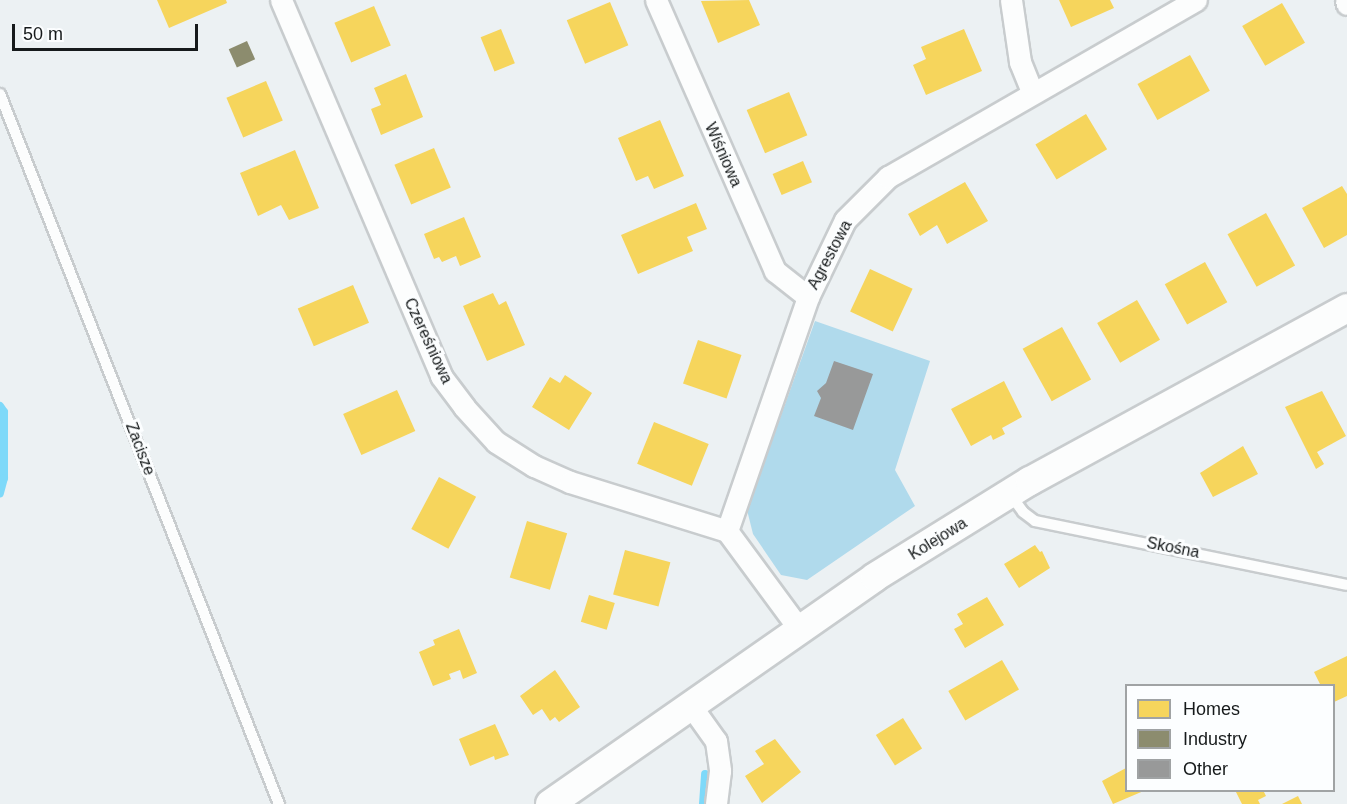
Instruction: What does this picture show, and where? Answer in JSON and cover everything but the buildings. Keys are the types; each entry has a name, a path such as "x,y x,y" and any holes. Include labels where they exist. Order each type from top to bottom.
{"street":[{"name":"Czereśniowa","path":"281,0 441,376 464,407 496,442 534,466 570,482 727,531"},
{"name":"Wiśniowa","path":"656,0 775,271 808,297"},
{"path":"1011,0 1020,62 1032,92"},
{"name":"Agrestowa","path":"727,531 808,297 845,220 888,177 1032,92 1196,0"},
{"name":"Kolejowa","path":"550,804 875,577 1010,494 1347,308"},
{"path":"727,531 800,630"},
{"path":"691,706 716,741 720,771 716,804"}],"lane":[{"name":"Zacisze","path":"0,94 279,804"},
{"name":"Skośna","path":"1010,494 1023,512 1035,521 1347,585"}],"shaded area":[{"path":"815,321 930,361 895,470 915,506 807,580 781,575 753,534 747,510"}],"waterway":[{"path":"0,406 4,412 4,478 0,493"},
{"path":"703,804 705,774"}]}
